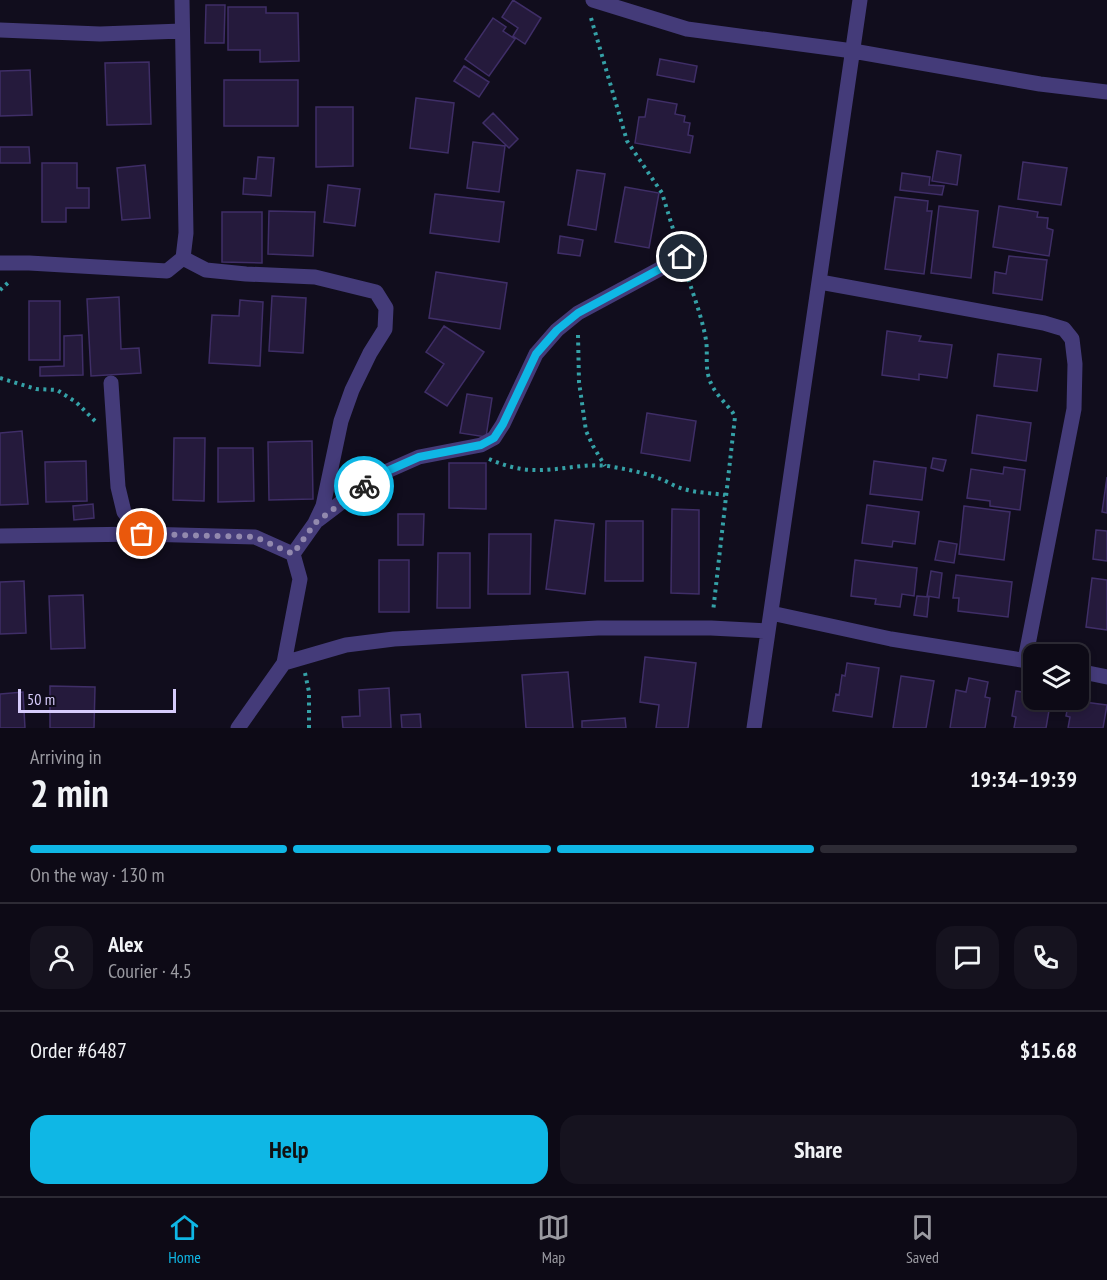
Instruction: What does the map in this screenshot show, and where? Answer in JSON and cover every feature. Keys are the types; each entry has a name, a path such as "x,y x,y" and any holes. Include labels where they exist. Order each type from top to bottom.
{"street":[{"path":"0,263 167,271 183,258 186,232 182,0"},
{"path":"754,728 860,0"},
{"path":"591,5 687,29 853,51 1041,84 1107,92"},
{"path":"0,30 100,34 182,31"},
{"path":"315,523 376,476 419,457 481,445 494,438 536,354 557,330 578,313 682,257"},
{"path":"183,258 206,270 315,277 345,284 376,292 386,308 385,328 352,390 341,421 323,506 315,523 293,554"},
{"path":"820,282 1044,324 1064,329 1072,339 1075,364 1074,409 1032,644"},
{"path":"111,383 118,487 124,512 142,534"},
{"path":"0,536 142,534 255,537 293,554"},
{"path":"238,728 284,663 300,579 293,554"},
{"path":"771,613 891,639 1023,660"},
{"path":"284,663 346,645 394,639 598,628 711,628 768,631"},
{"path":"1089,673 1107,677"}],"path":[{"path":"591,5 627,141 662,194 682,257 704,330 709,377 713,388 735,417 711,628"},
{"path":"578,313 579,382 586,431 605,466"},
{"path":"0,378 36,389 57,390 76,402 115,440"},
{"path":"463,448 495,462 516,468 534,470 605,466 653,476 686,490 725,495"},
{"path":"301,658 309,692 309,728"}],"building":[{"path":"513,0 541,18 525,44 513,36 518,28 502,17"},
{"path":"206,5 225,5 224,43 205,43"},
{"path":"228,7 266,7 266,13 298,13 299,61 260,62 260,50 228,50"},
{"path":"493,18 506,27 503,31 515,39 489,76 465,59"},
{"path":"660,59 697,66 694,82 657,75"},
{"path":"149,62 151,124 107,125 105,63"},
{"path":"464,66 489,82 479,97 454,81"},
{"path":"30,70 32,115 0,116 0,71"},
{"path":"224,80 298,80 298,126 224,126"},
{"path":"416,98 454,103 448,153 410,148"},
{"path":"648,99 677,104 675,114 685,116 684,122 690,123 688,135 693,136 690,153 635,143 639,117 645,117"},
{"path":"316,107 353,107 353,166 316,167"},
{"path":"493,113 518,139 509,148 483,123"},
{"path":"473,142 505,146 499,192 467,188"},
{"path":"0,147 29,147 30,163 0,163"},
{"path":"937,151 961,155 957,185 932,181"},
{"path":"258,157 274,158 271,196 243,194 244,178 256,179"},
{"path":"1023,162 1067,168 1061,205 1018,199"},
{"path":"42,163 77,163 77,188 89,188 89,208 66,208 66,222 42,222"},
{"path":"145,165 150,218 122,220 117,168"},
{"path":"577,170 605,174 596,230 568,225"},
{"path":"902,173 930,177 929,185 944,186 942,195 900,190"},
{"path":"328,185 360,189 355,226 324,222"},
{"path":"625,187 659,193 649,248 615,242"},
{"path":"435,194 504,202 499,242 430,233"},
{"path":"895,197 928,201 927,211 932,211 924,274 885,269"},
{"path":"939,206 978,211 971,278 931,273"},
{"path":"999,206 1038,212 1037,217 1048,218 1047,228 1053,230 1049,256 993,247"},
{"path":"269,211 315,212 313,256 268,254"},
{"path":"222,212 262,212 262,263 222,262"},
{"path":"560,236 583,240 580,256 558,253"},
{"path":"1009,256 1047,260 1042,300 993,293 995,272 1006,274"},
{"path":"436,272 507,283 500,329 429,318"},
{"path":"272,296 306,298 303,353 269,351"},
{"path":"119,297 121,349 139,348 141,373 91,376 87,299"},
{"path":"240,300 263,302 260,366 209,363 212,315 239,316"},
{"path":"29,301 60,301 60,360 29,360"},
{"path":"444,326 484,352 447,406 425,392 444,364 426,352"},
{"path":"887,331 921,336 919,341 952,345 947,378 919,374 919,380 882,375"},
{"path":"82,335 83,375 40,376 40,367 64,366 64,336"},
{"path":"998,354 1041,359 1037,391 994,386"},
{"path":"467,394 492,398 486,437 460,433"},
{"path":"647,413 696,421 690,461 641,453"},
{"path":"977,415 1031,423 1026,461 972,453"},
{"path":"22,431 28,504 0,505 0,433"},
{"path":"174,438 205,438 204,501 173,500"},
{"path":"312,441 313,499 269,500 268,442"},
{"path":"218,448 253,448 254,501 218,502"},
{"path":"933,458 946,460 943,471 931,468"},
{"path":"86,461 87,501 46,502 45,462"},
{"path":"874,461 926,468 922,500 870,494"},
{"path":"449,463 486,463 486,509 449,508"},
{"path":"1004,467 1025,470 1020,510 990,506 990,501 967,498 971,469 1003,474"},
{"path":"1107,477 1107,513 1102,512"},
{"path":"93,504 94,518 74,520 73,506"},
{"path":"867,505 919,512 915,544 893,541 892,547 862,543"},
{"path":"964,506 1010,512 1004,560 959,554"},
{"path":"672,509 699,510 699,594 671,593"},
{"path":"398,514 424,514 423,545 398,545"},
{"path":"555,520 594,524 585,594 546,589"},
{"path":"606,521 643,521 643,581 605,581"},
{"path":"1096,530 1107,531 1107,561 1093,559"},
{"path":"489,534 531,534 530,594 488,594"},
{"path":"939,541 957,544 954,563 935,560"},
{"path":"438,553 470,553 470,608 437,608"},
{"path":"379,560 409,560 409,612 379,612"},
{"path":"855,560 917,568 914,596 902,594 900,607 875,604 876,599 851,596"},
{"path":"931,571 942,573 939,598 927,596"},
{"path":"956,575 1012,582 1008,617 958,611 959,598 953,598"},
{"path":"1092,578 1107,580 1107,630 1086,627"},
{"path":"24,581 26,633 0,634 0,582"},
{"path":"83,595 85,648 51,649 49,596"},
{"path":"917,596 929,597 927,617 914,615"},
{"path":"645,657 696,663 688,728 656,728 659,705 640,702"},
{"path":"847,663 879,668 872,717 833,711 836,694 839,695 842,675 845,676"},
{"path":"568,672 573,728 526,728 522,675"},
{"path":"901,676 934,681 926,728 893,728"},
{"path":"969,678 988,682 985,697 990,698 985,728 950,728 956,690 966,692"},
{"path":"50,686 95,687 94,728 50,728"},
{"path":"389,688 391,728 343,728 342,717 360,716 359,690"},
{"path":"1016,691 1023,692 1023,710 1049,710 1046,728 1014,728 1016,717 1012,716"},
{"path":"23,692 25,728 0,728 0,694"},
{"path":"1089,703 1107,705 1103,728 1068,728 1070,717 1066,716 1067,710 1089,710"},
{"path":"420,714 421,728 402,728 401,715"},
{"path":"625,718 626,728 582,728 582,721"}],"way so far":[{"path":"142,534 255,537 293,554 315,523 364,486"}],"route":[{"path":"364,486 376,476 419,457 481,445 494,438 536,354 557,330 578,313 682,257"}]}
